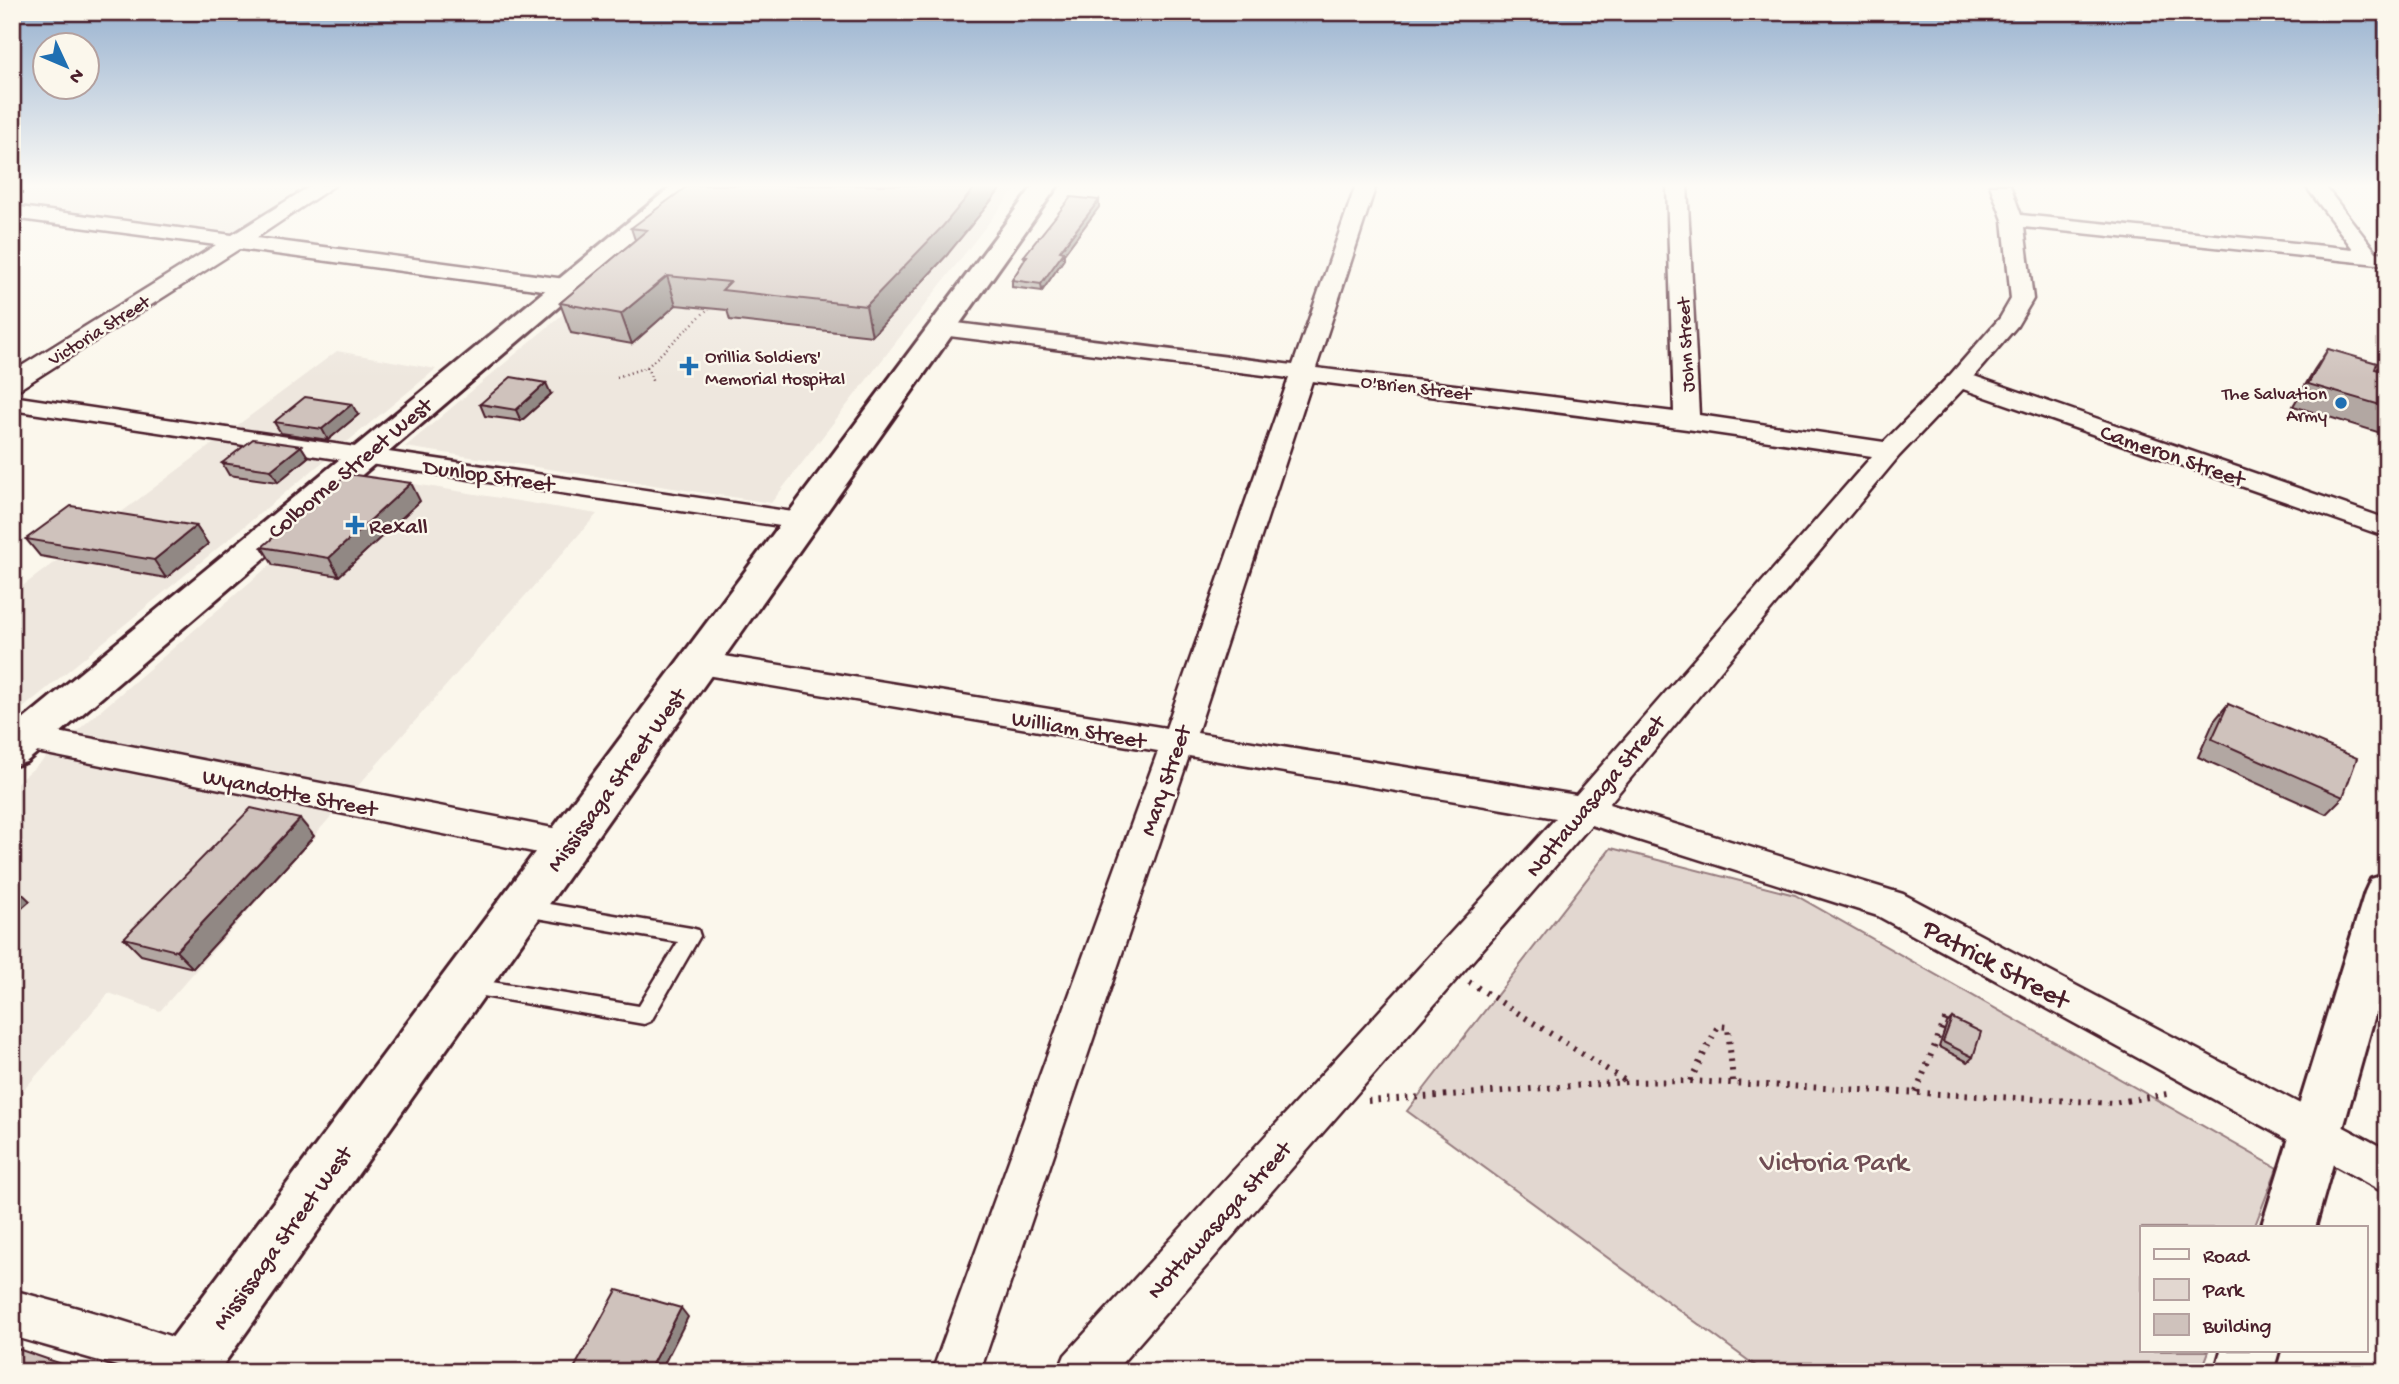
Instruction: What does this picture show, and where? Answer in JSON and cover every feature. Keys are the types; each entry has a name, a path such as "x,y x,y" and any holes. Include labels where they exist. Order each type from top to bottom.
{"street":[{"name":"Victoria Street","path":"12,383 222,250"},
{"path":"299,250 565,286"},
{"name":"Colborne Street West","path":"17,742 610,250"},
{"name":"Mississaga Street West","path":"191,1370 465,985 999,250"},
{"name":"Mary Street","path":"956,1372 1176,744 1345,250"},
{"name":"John Street","path":"1680,250 1687,421"},
{"name":"Nottawasaga Street","path":"1082,1372 1445,966 1890,451 1959,379 2009,321 2022,299 2016,250"},
{"path":"2297,250 2378,258"},
{"name":"O'Brien Street","path":"941,328 1687,421 1890,451"},
{"name":"Cameron Street","path":"1959,379 2387,528"},
{"name":"Dunlop Street","path":"12,403 800,521"},
{"name":"William Street","path":"700,663 1176,744 1583,809"},
{"name":"Wyandotte Street","path":"17,742 568,845"},
{"name":"Patrick Street","path":"1583,809 1890,905 2387,1173"},
{"path":"2289,1226 2387,892"},
{"path":"12,1313 191,1370"},
{"path":"2244,1372 2250,1352"}],"lane":[{"path":"465,985 644,1015 691,936 523,907"}],"path":[{"path":"617,377 647,367 709,308"},
{"path":"647,367 653,383"},
{"path":"1445,966 1628,1082"},
{"path":"1916,1092 1947,1015"},
{"path":"1690,1081 1717,1026 1728,1027 1732,1081"},
{"path":"1322,1102 1628,1082 1732,1081 2113,1103 2222,1084"}],"shaded area":[{"name":"Orillia Soldiers' Memorial Hospital","path":"640,250 968,250 771,503 405,447"},
{"path":"337,351 436,369 12,717 12,594"},
{"path":"372,477 597,514 160,1011 109,993 12,1103 12,787"}],"green space":[{"name":"Victoria Park","path":"1611,848 1795,895 2277,1168 2255,1226 2140,1226 2140,1352 2209,1352 2201,1372 1764,1372 1407,1111"}],"building":[{"path":"624,250 920,250 866,306 722,290 730,282 667,276 621,314 560,303"},
{"path":"1029,250 1061,250 1064,252 1041,284 1012,280 1027,256 1024,256"},
{"path":"2328,349 2377,363 2375,369 2387,372 2387,407 2308,384"},
{"path":"511,377 546,383 516,410 480,404"},
{"path":"305,397 352,404 322,429 274,422"},
{"path":"253,439 301,446 271,470 222,463"},
{"path":"348,474 411,483 329,558 262,547"},
{"path":"71,506 196,526 154,560 26,539"},
{"path":"2228,704 2357,758 2343,797 2212,739"},
{"path":"251,808 300,819 176,951 124,938"},
{"path":"1952,1018 1981,1032 1973,1057 1943,1042"},
{"path":"617,1290 681,1308 648,1372 572,1372"},
{"path":"12,1347 82,1371 12,1372"}],"place":[{"name":"Orillia Soldiers' Memorial Hospital","path":"689,366"},
{"name":"The Salvation Army","path":"2341,403"},
{"name":"Rexall","path":"355,525"}]}
